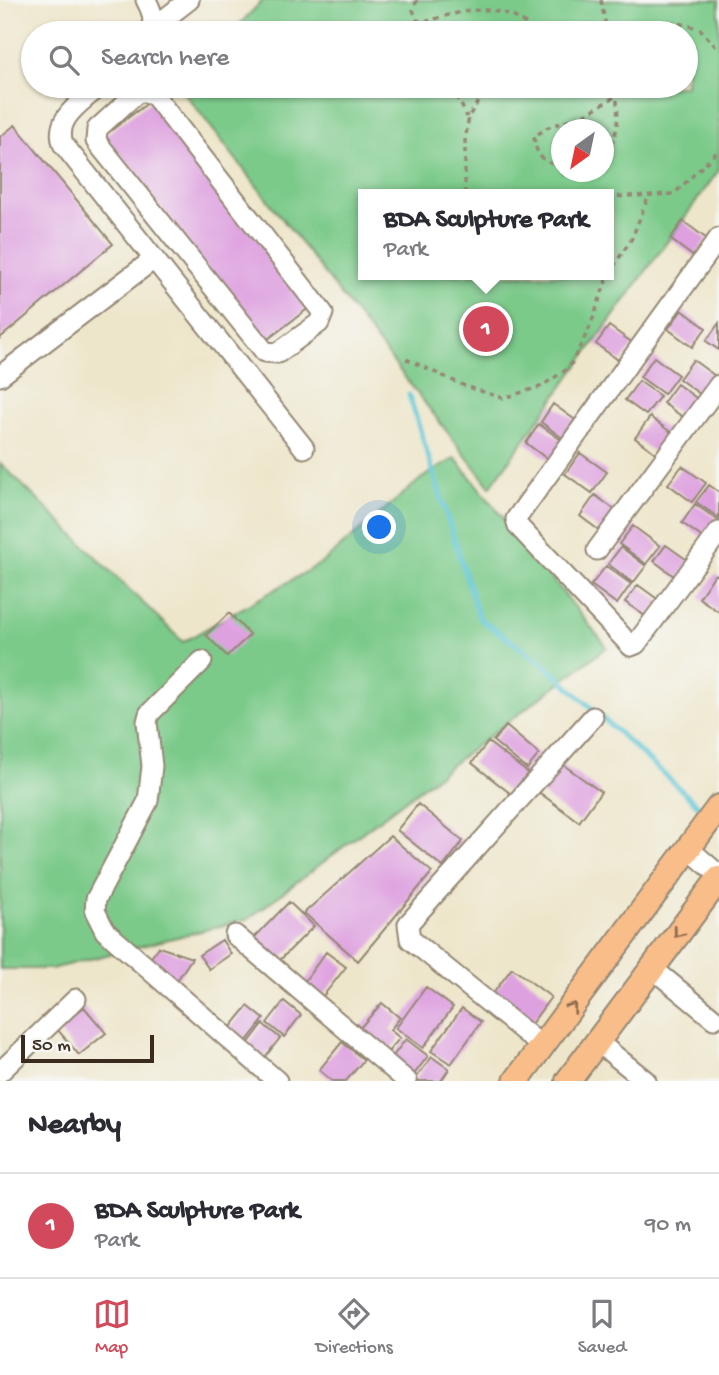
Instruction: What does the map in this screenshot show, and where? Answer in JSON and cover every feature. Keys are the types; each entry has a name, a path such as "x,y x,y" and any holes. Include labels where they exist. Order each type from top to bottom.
{"main road":[{"path":"516,1081 719,807"},
{"path":"568,1081 719,877"}],"street":[{"path":"146,0 153,12 152,21"},
{"path":"163,21 189,0"},
{"path":"86,98 62,121 60,133 63,144 304,449"},
{"path":"132,98 97,129 96,141 265,352 278,353 319,323 324,313 156,98"},
{"path":"719,238 516,519 518,526 631,646 636,644 719,532"},
{"path":"0,376 154,259"},
{"path":"191,303 212,286"},
{"path":"597,550 719,385"},
{"path":"202,661 149,714 147,722 152,765 148,801 96,899 95,911 105,932 277,1081"},
{"path":"542,1046 410,939 408,924 593,717"},
{"path":"689,849 719,877"},
{"path":"235,935 407,1081"},
{"path":"652,968 714,1019"},
{"path":"0,1072 76,999"},
{"path":"598,1042 646,1081"}],"path":[{"path":"417,0 414,15 420,21"},
{"path":"601,0 605,21"},
{"path":"428,21 491,4"},
{"path":"513,9 525,21"},
{"path":"698,28 719,50"},
{"path":"458,98 468,119"},
{"path":"465,189 468,119 481,98"},
{"path":"572,119 613,98"},
{"path":"614,131 617,123 616,98"},
{"path":"551,126 534,137 535,152 544,163 551,165"},
{"path":"614,197 674,194 719,150"},
{"path":"614,266 632,238 649,195"},
{"path":"406,359 465,386 503,398 540,387 569,368 590,327 606,280"}],"green space":[{"path":"263,0 719,0 719,170 490,487 189,98 698,98 698,21 243,21"},
{"path":"455,458 607,647 248,919 51,969 0,969 0,463 183,642 323,562 422,478"}],"building":[{"path":"152,100 310,307 264,342 105,135"},
{"path":"15,125 113,244 0,338 0,137"},
{"path":"683,221 707,239 694,257 670,239"},
{"path":"682,310 706,328 692,347 668,329"},
{"path":"719,323 719,350 706,341"},
{"path":"609,326 634,344 621,362 596,344"},
{"path":"654,357 678,375 664,394 640,377"},
{"path":"693,360 718,378 704,397 679,379"},
{"path":"639,381 660,396 646,415 625,400"},
{"path":"677,384 703,403 690,422 663,403"},
{"path":"553,404 578,422 565,440 541,422"},
{"path":"650,417 676,436 661,457 635,438"},
{"path":"539,424 564,442 550,461 526,443"},
{"path":"580,453 607,472 592,493 565,474"},
{"path":"682,466 706,483 692,502 668,484"},
{"path":"709,485 719,492 719,518 696,502"},
{"path":"595,495 619,513 604,534 580,516"},
{"path":"695,504 719,521 706,540 682,523"},
{"path":"633,526 660,546 646,564 619,544"},
{"path":"666,545 690,562 678,579 654,561"},
{"path":"621,547 646,566 633,583 608,564"},
{"path":"606,566 631,584 617,604 591,585"},
{"path":"715,574 719,576 719,612 699,598"},
{"path":"638,585 660,601 648,618 625,602"},
{"path":"229,613 250,635 227,656 206,635"},
{"path":"506,726 539,754 527,769 493,741"},
{"path":"488,742 528,773 511,794 472,763"},
{"path":"558,761 601,792 579,822 536,790"},
{"path":"418,804 463,841 443,867 397,830"},
{"path":"390,836 432,872 358,961 304,913"},
{"path":"289,902 314,926 277,963 253,939"},
{"path":"222,940 231,954 209,969 199,955"},
{"path":"159,947 192,958 174,985 146,964"},
{"path":"326,952 346,967 323,996 304,982"},
{"path":"512,968 551,997 531,1024 492,995"},
{"path":"426,987 453,1007 423,1048 396,1028"},
{"path":"284,1001 301,1015 284,1037 267,1023"},
{"path":"382,1003 400,1018 390,1030 400,1038 387,1053 359,1029"},
{"path":"248,1006 264,1019 246,1042 229,1029"},
{"path":"84,1007 106,1033 79,1055 57,1029"},
{"path":"462,1008 481,1022 451,1064 431,1051"},
{"path":"263,1024 280,1038 261,1062 244,1049"},
{"path":"406,1039 428,1056 412,1077 390,1060"},
{"path":"342,1042 364,1060 346,1081 332,1081 319,1070"},
{"path":"432,1057 449,1069 441,1081 414,1081"}],"waterway":[{"path":"409,395 479,618 546,666 705,812"}],"place":[{"name":"BDA Sculpture Park","path":"486,329"}]}
